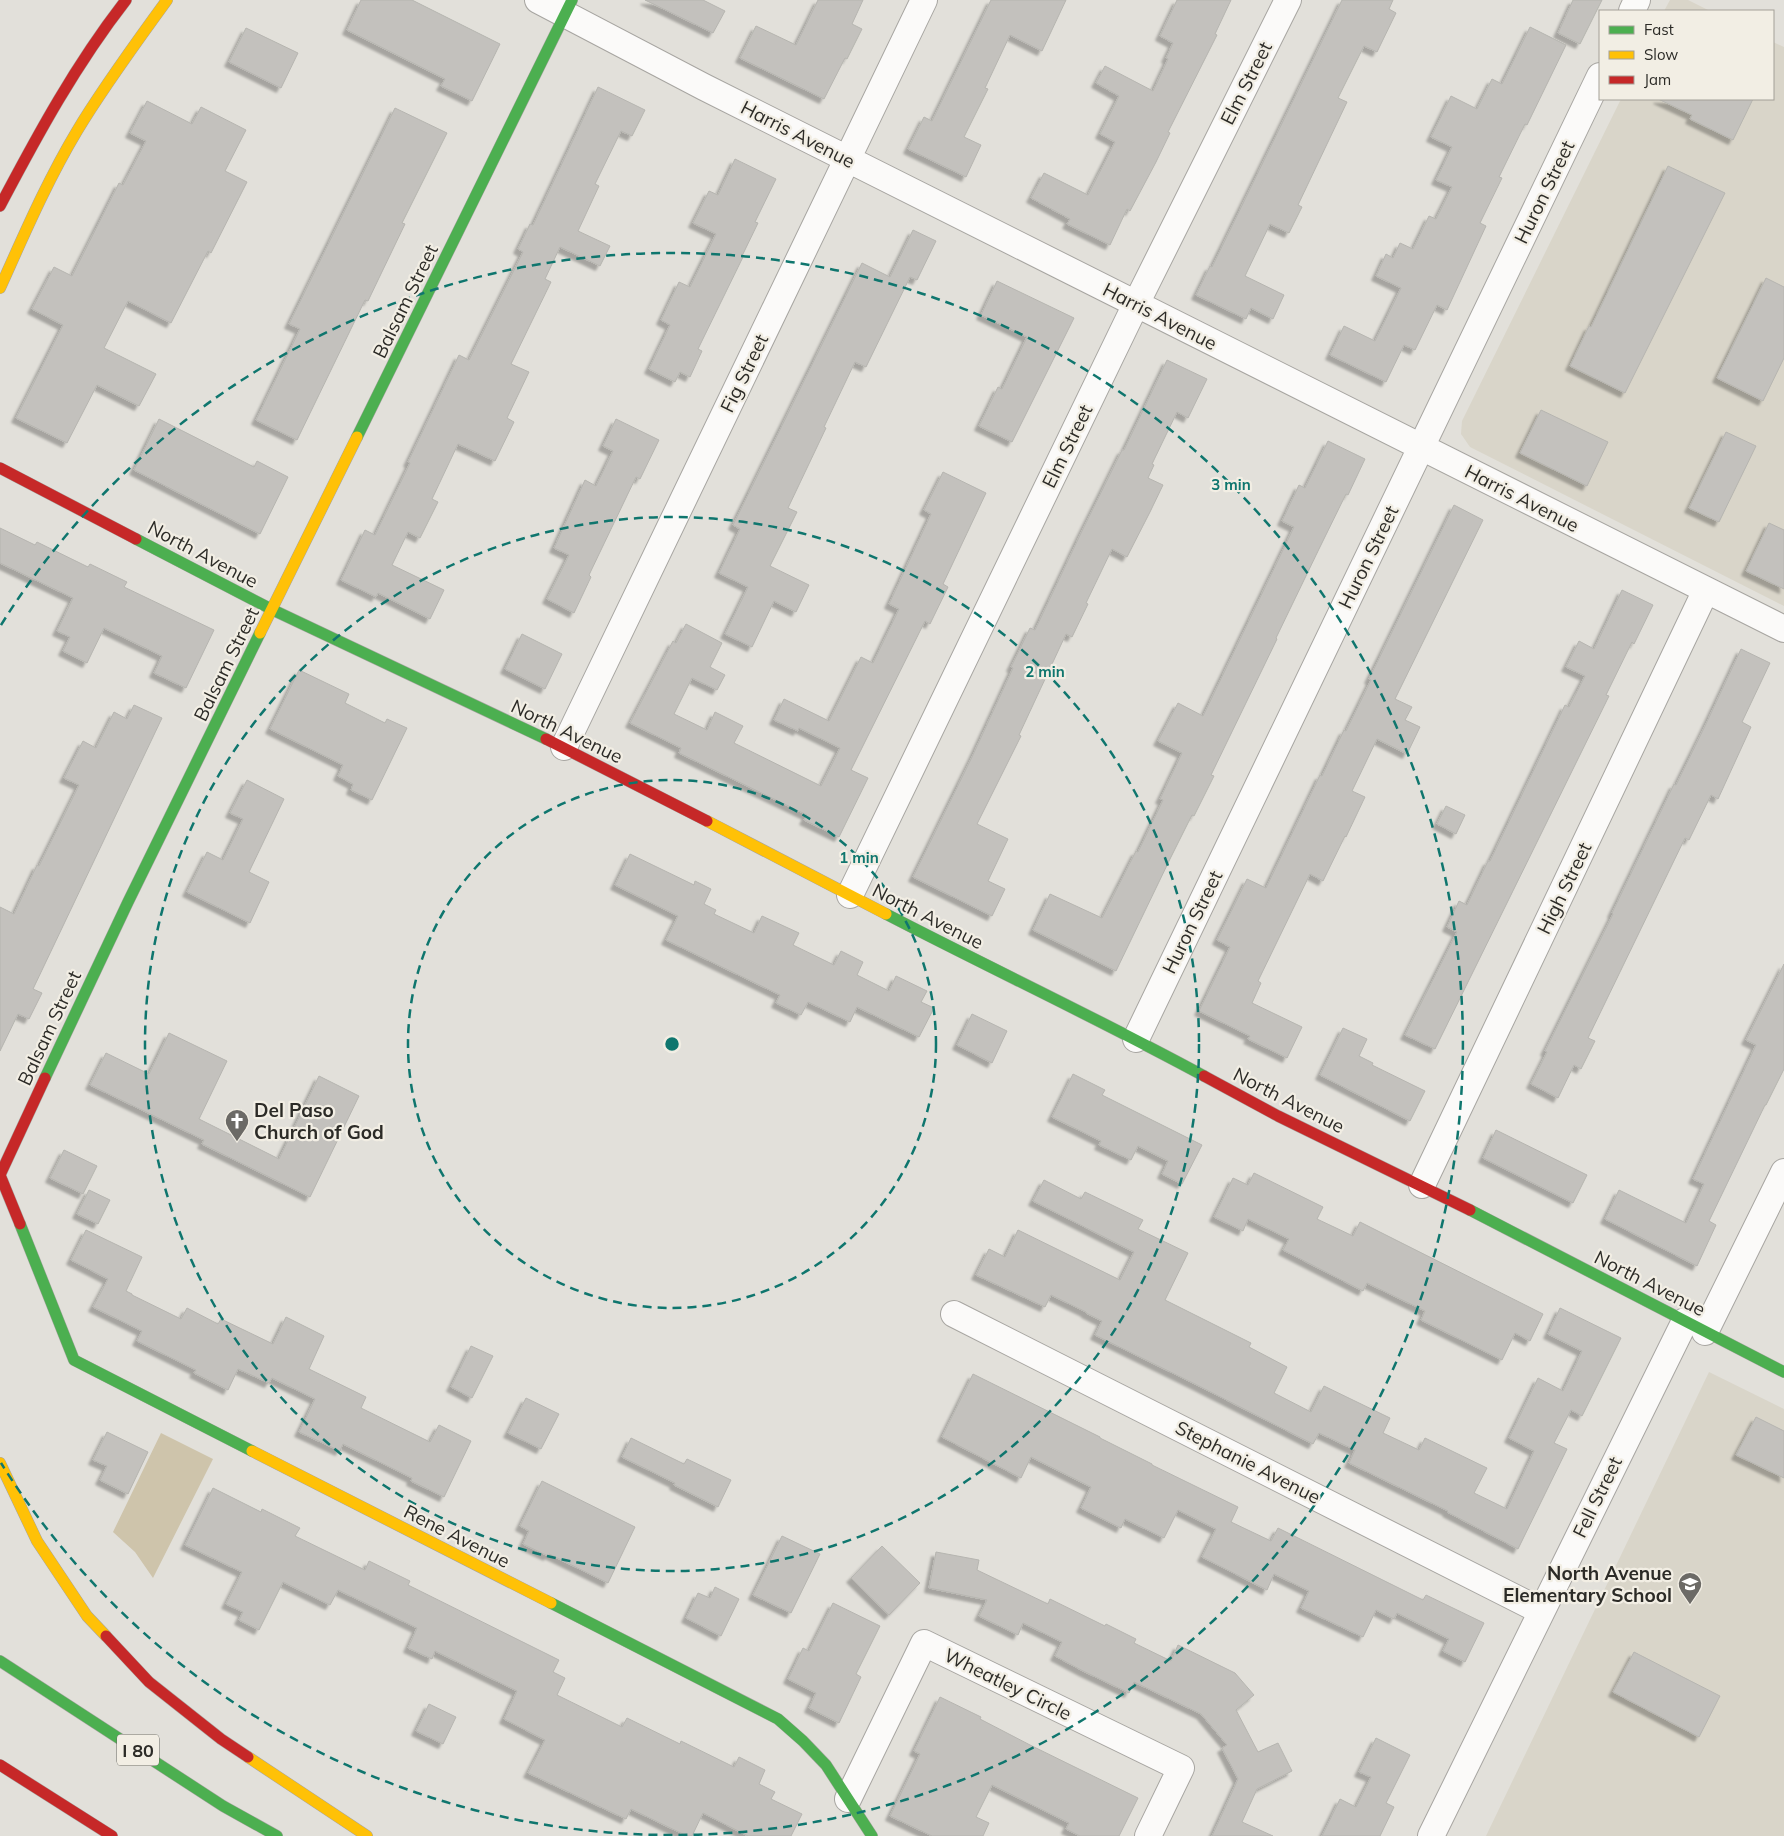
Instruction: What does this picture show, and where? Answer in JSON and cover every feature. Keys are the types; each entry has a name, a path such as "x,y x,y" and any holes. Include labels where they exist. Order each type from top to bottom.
{"main road":[{"path":"0,206 46,117 100,34 126,0"},
{"path":"0,288 41,199 77,133 122,62 167,0"},
{"name":"Balsam Street","path":"36,1268 0,1175 128,902 569,7"},
{"name":"North Avenue","path":"0,468 273,610 564,747 992,969 1136,1039 1278,1116 1422,1185 1784,1372"},
{"name":"Rene Avenue","path":"36,1268 74,1360 778,1719 807,1742 840,1783 862,1823 872,1836"},
{"path":"0,1463 37,1541 82,1608 149,1682 221,1739 367,1836"},
{"name":"I 80","path":"0,1661 223,1806 277,1836"},
{"path":"0,1765 112,1836"}],"street":[{"name":"Harris Avenue","path":"538,0 569,7 704,87 1784,629"},
{"name":"Fig Street","path":"564,747 924,0"},
{"name":"Elm Street","path":"850,895 1136,304 1288,0"},
{"name":"Huron Street","path":"1136,1039 1599,78"},
{"name":"High Street","path":"1422,1185 1706,590"},
{"name":"Fell Street","path":"1431,1836 1541,1611 1695,1326 1784,1172"},
{"name":"Stephanie Avenue","path":"954,1314 1541,1611"},
{"name":"Wheatley Circle","path":"848,1799 924,1643 1181,1768 1148,1836"}],"shaded area":[{"path":"1670,0 1688,0 1708,10 1665,10"},
{"path":"1774,42 1784,47 1784,606 1470,447 1461,434 1462,421 1621,100 1774,100"},
{"name":"North Avenue Elementary School","path":"1709,1372 1784,1409 1784,1836 1486,1836"},
{"path":"161,1433 213,1459 153,1578 135,1552 113,1532"}],"building":[{"path":"361,0 412,0 500,44 472,101 441,86 445,79 347,30"},
{"path":"645,0 703,0 725,11 713,33"},
{"path":"818,0 863,0 852,24 862,29 824,99 740,58 756,26 796,45"},
{"path":"991,0 1066,0 1042,51 1010,35 985,88 988,89 964,137 981,145 966,177 908,149 924,117 932,121"},
{"path":"1177,0 1231,0 1215,34 1217,35 1168,132 1170,133 1156,162 1130,211 1127,209 1110,245 1067,224 1070,219 1031,198 1044,173 1088,195 1115,142 1100,134 1119,96 1096,83 1105,66 1153,91 1168,59 1166,58 1173,43 1160,36"},
{"path":"1342,0 1393,0 1389,9 1396,13 1377,52 1364,46 1338,98 1347,102 1298,205 1302,207 1289,233 1270,224 1245,276 1284,295 1273,319 1251,308 1246,319 1196,295 1210,266 1212,267"},
{"path":"1573,0 1602,0 1580,44 1558,33"},
{"path":"1530,27 1566,45 1499,177 1502,178 1480,223 1486,226 1447,310 1437,305 1415,350 1404,345 1386,382 1330,355 1344,326 1375,341 1401,288 1376,276 1386,254 1393,258 1400,243 1413,249 1429,216 1436,219 1452,187 1436,180 1452,147 1431,137 1451,96 1477,109 1492,79 1502,84"},
{"path":"246,28 298,53 281,88 229,62"},
{"path":"598,87 645,110 632,136 621,131 595,184 599,186 578,231 610,246 600,266 560,247 545,279 551,282 511,364 529,372 507,418 514,422 495,461 458,444 432,499 438,502 420,538 408,532 392,565 444,590 430,619 378,593 376,597 341,580 365,530 375,535 459,355 469,360 523,252 518,249 530,224 533,225"},
{"path":"1660,100 1753,100 1733,140 1690,119 1692,115"},
{"path":"147,101 192,124 201,107 246,130 225,171 247,182 211,253 208,251 171,323 128,301 104,348 156,374 139,406 97,385 67,443 16,418 63,325 32,309 54,267 72,276 119,183 123,185 146,141 130,133"},
{"path":"395,108 447,133 402,223 405,224 368,301 365,300 297,440 256,420 300,329 289,324"},
{"path":"735,159 776,179 755,222 758,223 743,257 698,349 702,351 690,377 680,372 675,382 649,369 670,325 661,320 679,282 690,287 716,234 693,223 709,191 718,195"},
{"path":"1668,166 1725,193 1625,393 1570,366 1589,326 1591,327"},
{"path":"913,230 936,241 917,280 910,277 866,367 855,362 788,508 797,512 770,566 809,585 796,612 774,601 752,647 725,634 748,587 719,573 740,529 733,525 862,263 890,277"},
{"path":"1766,278 1784,287 1784,358 1763,401 1717,378"},
{"path":"997,281 1074,318 1012,442 979,426 998,387 1002,389 1027,337 981,315"},
{"path":"1167,360 1207,379 1188,418 1177,412 1152,464 1154,465 1148,478 1163,485 1150,512 1127,557 1112,549 1072,637 1066,634 1019,735 1021,736 977,824 1008,839 988,881 1005,889 992,916 913,877 972,757 1030,628 1035,630"},
{"path":"1541,410 1608,442 1587,486 1520,453"},
{"path":"159,419 254,467 257,461 288,477 260,534 134,470"},
{"path":"616,419 659,440 640,479 636,477 589,575 591,577 574,613 547,599 569,555 554,548 585,480 596,486 613,451 603,446"},
{"path":"1726,432 1756,446 1719,522 1689,508"},
{"path":"1328,441 1365,459 1276,638 1211,775 1214,776 1194,816 1192,815 1116,971 1033,930 1050,894 1102,918 1136,851 1138,852 1163,800 1160,799 1182,753 1158,741 1178,703 1203,716 1294,527 1282,521 1299,485 1305,488"},
{"path":"943,472 986,493 943,584 948,587 930,624 925,621 851,770 868,778 839,837 804,820 807,815 679,753 681,748 630,723 673,641 676,643 686,624 722,643 710,667 725,675 717,690 692,678 674,714 707,730 715,712 743,726 734,743 821,786 840,748 799,728 798,731 774,720 784,699 829,721 861,657 873,663 899,609 889,604 931,514 924,510"},
{"path":"1454,505 1483,520 1395,699 1412,707 1405,720 1420,727 1407,754 1377,739 1352,791 1365,797 1346,837 1323,881 1310,874 1258,981 1261,983 1252,1003 1302,1027 1287,1058 1248,1039 1250,1036 1199,1011 1230,947 1217,940 1247,879 1266,888 1320,775 1322,776 1344,730 1346,731 1371,680 1369,679"},
{"path":"1769,523 1784,530 1784,589 1746,571"},
{"path":"0,528 35,545 37,542 88,567 90,564 127,582 124,587 214,630 186,688 154,673 162,656 104,628 87,663 63,651 70,637 57,631 73,598 0,563"},
{"path":"1622,590 1653,605 1634,644 1632,642 1606,695 1609,696 1435,1049 1405,1035 1457,932 1447,927 1459,901 1467,905 1565,705 1569,707 1585,676 1566,667 1579,641 1594,649"},
{"path":"522,634 562,654 545,689 505,669"},
{"path":"1741,649 1770,663 1742,722 1751,727 1718,799 1711,795 1689,840 1685,838 1588,1038 1595,1041 1581,1069 1574,1065 1558,1098 1531,1084 1547,1052 1545,1051"},
{"path":"299,670 349,694 345,703 385,723 387,719 407,728 372,800 351,790 353,784 338,776 343,765 270,729"},
{"path":"134,705 162,718 33,989 42,993 29,1019 18,1014 0,1051 0,907 14,914 37,865 39,866 79,785 64,778 83,741 96,748 114,712 127,719"},
{"path":"247,780 284,799 249,872 269,882 250,923 187,892 207,852 223,860 243,819 230,813"},
{"path":"1446,806 1465,815 1456,834 1437,824"},
{"path":"630,854 694,885 695,881 711,889 704,904 716,910 714,914 754,933 762,916 799,933 793,945 834,965 841,951 863,962 857,975 889,991 896,976 927,991 921,1002 934,1008 919,1037 857,1007 850,1022 808,1002 801,1015 776,1003 780,995 666,940 678,916 615,885"},
{"path":"1784,964 1784,1069 1709,1221 1716,1225 1697,1266 1605,1219 1619,1190 1686,1223 1704,1184 1693,1179 1756,1045 1746,1040"},
{"path":"972,1014 1007,1031 992,1063 957,1045"},
{"path":"1343,1028 1367,1039 1359,1056 1373,1063 1372,1065 1425,1091 1410,1121 1320,1075"},
{"path":"169,1033 227,1061 199,1119 279,1159 319,1076 359,1096 310,1197 202,1144 204,1140 90,1085 106,1053 149,1074"},
{"path":"1073,1074 1105,1090 1102,1095 1202,1145 1182,1184 1162,1174 1168,1161 1138,1146 1131,1160 1099,1145 1101,1141 1052,1117"},
{"path":"1496,1130 1587,1175 1573,1203 1483,1158"},
{"path":"64,1150 97,1166 83,1194 50,1178"},
{"path":"1254,1173 1323,1207 1317,1219 1353,1236 1360,1222 1543,1314 1530,1341 1515,1333 1502,1360 1421,1320 1425,1311 1367,1283 1363,1291 1283,1250 1289,1239 1248,1219 1243,1231 1214,1217 1233,1178 1248,1185"},
{"path":"1044,1180 1081,1199 1085,1192 1143,1220 1138,1229 1188,1253 1165,1300 1251,1343 1249,1347 1287,1367 1274,1393 1311,1412 1324,1386 1390,1418 1383,1433 1419,1450 1425,1438 1487,1468 1474,1493 1507,1509 1534,1451 1509,1438 1538,1378 1563,1391 1582,1351 1548,1334 1560,1308 1621,1338 1582,1416 1571,1410 1554,1443 1567,1449 1518,1549 1448,1511 1349,1463 1355,1450 1319,1433 1313,1444 1095,1335 1102,1321 1086,1312 1051,1295 1045,1307 976,1275 989,1249 1005,1257 1018,1230 1120,1280 1134,1252 1033,1201"},
{"path":"89,1190 110,1200 98,1224 77,1214"},
{"path":"86,1230 142,1257 126,1291 132,1295 181,1319 187,1308 218,1324 221,1319 273,1344 286,1317 324,1336 309,1369 366,1397 361,1408 430,1442 439,1425 471,1441 444,1497 411,1481 412,1478 343,1444 340,1451 299,1432 315,1399 272,1378 269,1383 238,1369 228,1390 194,1373 196,1370 137,1341 142,1331 93,1307 108,1279 71,1260"},
{"path":"471,1346 493,1356 472,1398 451,1387"},
{"path":"973,1374 1238,1507 1231,1522 1271,1541 1278,1528 1423,1600 1426,1595 1484,1623 1465,1662 1443,1651 1449,1639 1397,1613 1394,1619 1376,1610 1363,1637 1301,1608 1309,1591 1274,1574 1267,1590 1202,1557 1216,1529 1178,1510 1164,1538 1125,1519 1121,1528 1081,1508 1091,1487 1031,1457 1021,1478 942,1437"},
{"path":"526,1398 559,1414 541,1449 508,1433"},
{"path":"1756,1417 1784,1431 1784,1478 1736,1455"},
{"path":"107,1432 148,1452 128,1494 100,1480 107,1466 93,1460"},
{"path":"631,1438 684,1464 687,1459 731,1480 718,1507 622,1457"},
{"path":"542,1481 635,1527 608,1583 549,1554 548,1556 523,1544 529,1531 520,1526"},
{"path":"213,1488 261,1512 262,1509 300,1528 295,1536 365,1570 369,1561 410,1581 408,1585 559,1660 553,1672 565,1678 557,1695 622,1727 627,1718 680,1744 681,1741 734,1767 739,1757 765,1770 759,1784 775,1792 771,1799 802,1814 791,1836 748,1836 703,1813 692,1836 687,1836 631,1809 626,1819 528,1773 545,1740 504,1719 517,1691 435,1651 432,1659 408,1648 417,1628 338,1590 330,1605 283,1582 259,1630 239,1620 243,1612 226,1604 242,1572 185,1545"},
{"path":"782,1536 820,1554 791,1613 753,1595"},
{"path":"882,1546 920,1583 889,1615 851,1578"},
{"path":"936,1552 979,1560 977,1570 1048,1604 1050,1599 1105,1626 1106,1624 1136,1639 1134,1643 1171,1661 1178,1645 1235,1673 1254,1695 1236,1710 1258,1752 1278,1743 1292,1771 1257,1789 1242,1822 1273,1836 1212,1836 1238,1779 1222,1748 1227,1745 1201,1714 1134,1682 1129,1693 1083,1671 1055,1656 1062,1642 1023,1623 1018,1635 979,1616 987,1600 929,1588"},
{"path":"715,1587 739,1599 721,1636 686,1618 698,1593 710,1598"},
{"path":"833,1603 880,1626 856,1674 861,1677 839,1723 809,1708 816,1693 788,1679 803,1648 809,1651"},
{"path":"1634,1652 1720,1696 1699,1737 1613,1692"},
{"path":"940,1697 981,1717 980,1719 1032,1746 1138,1798 1119,1836 1080,1836 1066,1829 1069,1823 992,1785 976,1817 989,1823 983,1836 932,1836 890,1816 920,1754 914,1751"},
{"path":"429,1704 456,1717 443,1744 416,1731"},
{"path":"1376,1738 1410,1755 1386,1803 1394,1807 1380,1836 1322,1836 1340,1799 1356,1807 1371,1777 1359,1772"}],"traffic: fast":[{"path":"357,437 572,0"},
{"path":"136,539 273,610 546,739"},
{"path":"45,1078 128,902 260,633"},
{"path":"886,914 1125,1034 1204,1076"},
{"path":"1470,1210 1784,1372"},
{"path":"20,1224 74,1360 252,1451"},
{"path":"551,1603 778,1719 826,1765 872,1836"},
{"path":"0,1661 223,1806 277,1836"}],"traffic: slow":[{"path":"0,288 46,189 77,131 109,81 167,0"},
{"path":"260,633 357,437"},
{"path":"707,821 886,914"},
{"path":"252,1451 551,1603"},
{"path":"0,1463 37,1541 87,1616 106,1636"},
{"path":"248,1757 367,1836"}],"traffic: jam":[{"path":"0,206 43,126 74,74 126,0"},
{"path":"0,468 136,539"},
{"path":"546,739 707,821"},
{"path":"1204,1076 1278,1116 1470,1210"},
{"path":"20,1224 0,1175 45,1078"},
{"path":"106,1636 149,1682 221,1739 248,1757"},
{"path":"0,1765 112,1836"}],"place":[{"name":"Del Paso Church of God","path":"237,1142"},
{"name":"North Avenue Elementary School","path":"1690,1605"}]}
